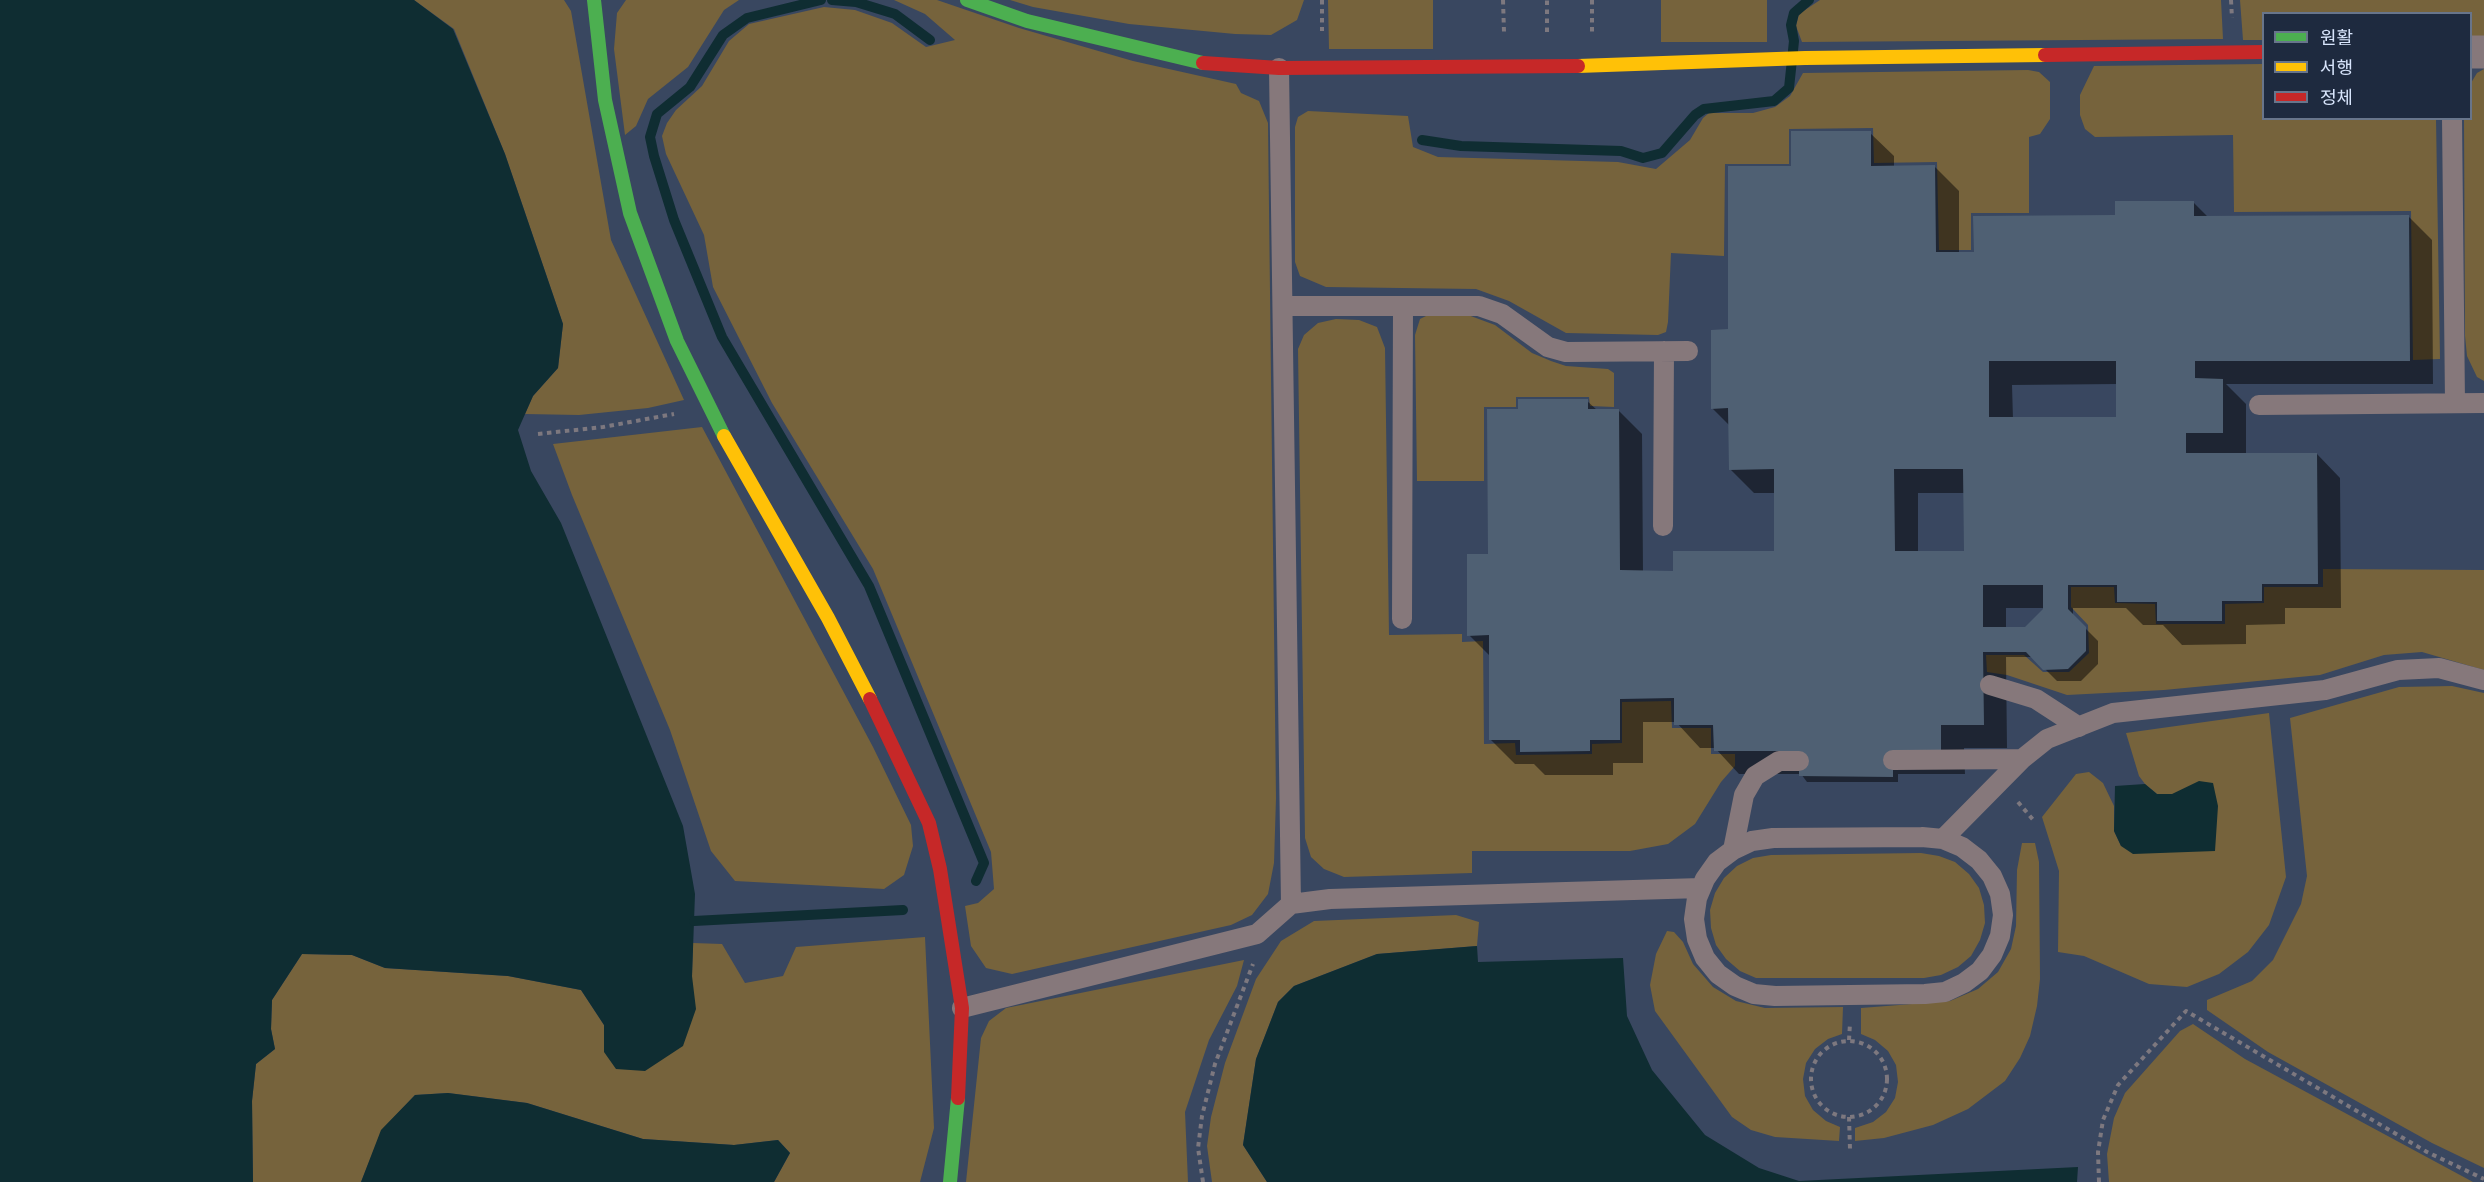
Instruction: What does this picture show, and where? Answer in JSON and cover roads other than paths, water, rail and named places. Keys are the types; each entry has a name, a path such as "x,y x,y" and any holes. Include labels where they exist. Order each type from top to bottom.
{"street":[{"path":"594,0 605,100 630,213 676,340 707,402 887,731 929,823 940,869 962,1008 958,1098 950,1182"},
{"path":"967,0 1027,21 1190,60 1280,68 1592,66 1805,58 2262,52"}],"lane":[{"path":"1280,68 1291,904"},
{"path":"2452,120 2455,403"},
{"path":"1284,306 1479,306 1502,314 1548,347 1566,352 1688,351"},
{"path":"1402,619 1403,306"},
{"path":"1663,526 1664,351"},
{"path":"2259,405 2484,403"},
{"path":"1943,839 2022,759 2047,739 2114,713 2325,690 2398,670 2439,668 2484,680"},
{"path":"1990,685 2036,699 2079,727"},
{"path":"1893,760 2022,759"},
{"path":"1733,850 1744,795 1755,776 1779,761 1799,761"},
{"path":"1773,838 1943,839 1962,847 1979,860 1992,876 2000,894 2002,915 2000,936 1992,955 1980,971 1964,984 1945,992 1775,996 1754,994 1735,986 1718,974 1705,958 1697,939 1694,919 1701,888 1717,862 1733,850 1752,841 1773,838"},
{"path":"962,1008 1257,934 1291,904 1330,899 1701,888"}],"waterway":[{"path":"821,0 747,18 723,35 690,87 657,114 650,137 674,220 722,337 869,586 984,863 976,881"},
{"path":"832,0 856,2 895,14 930,40"},
{"path":"1422,140 1461,146 1621,151 1643,158 1662,153 1695,115 1704,109 1774,101 1789,88 1794,41 1791,25 1794,13 1809,0"},
{"path":"694,921 903,910"}]}
